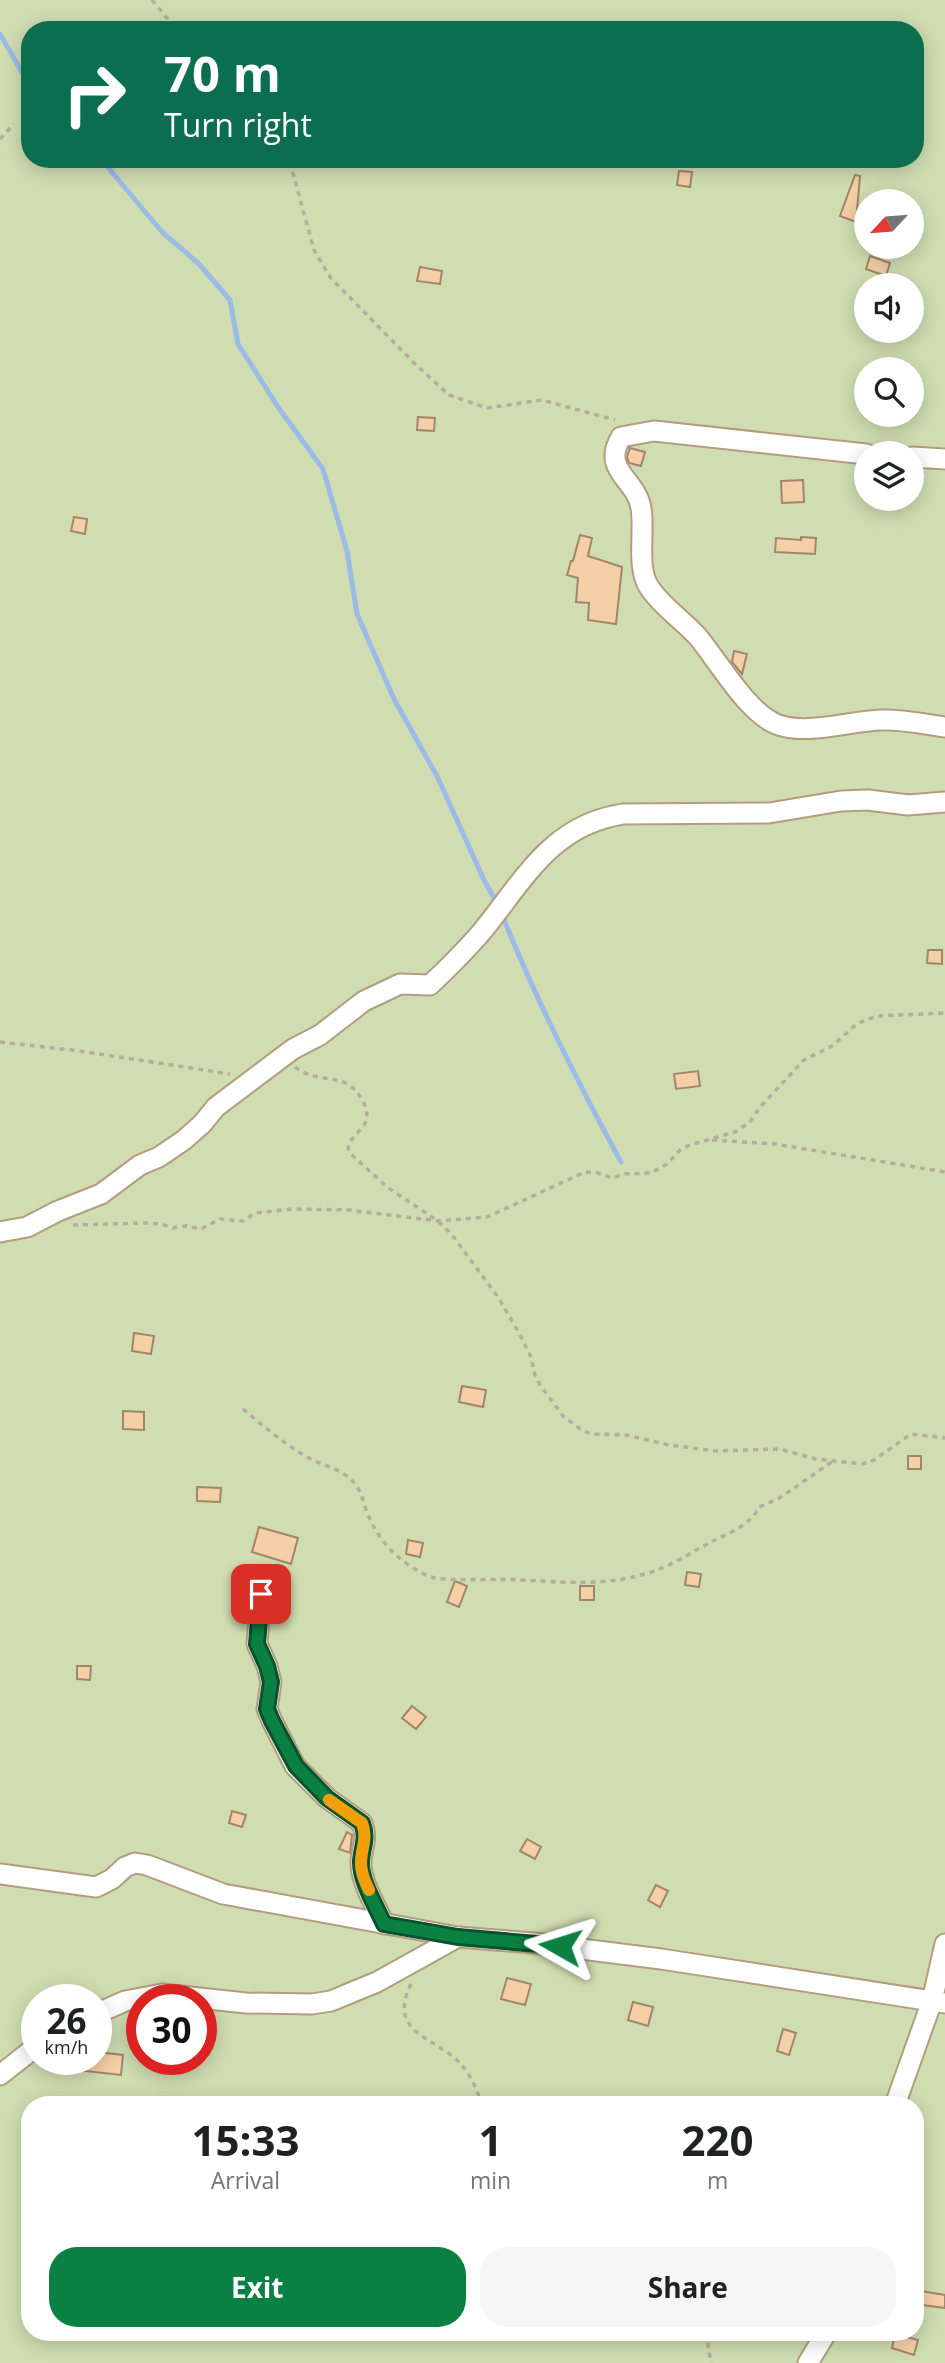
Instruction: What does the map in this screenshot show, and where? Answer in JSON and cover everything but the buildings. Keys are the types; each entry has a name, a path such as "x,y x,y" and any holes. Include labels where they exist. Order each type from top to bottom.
{"street":[{"path":"854,453 654,430 621,437 616,445 614,459 616,468 636,493 641,509 645,574 649,586 697,636 752,707 765,718 791,729 883,720 945,727"},
{"path":"924,458 945,459"},
{"path":"0,1231 27,1227 77,1202 101,1195 140,1165 159,1157 184,1140 216,1107 293,1049 320,1035 343,1015 381,991 400,984 430,985 480,934 544,853 568,834 603,819 623,814 769,813 841,801 868,800 908,805 945,802"},
{"path":"261,1594 257,1644 271,1682 267,1709 296,1766 327,1798 362,1823 365,1843 361,1861 362,1873 384,1924"},
{"path":"0,1874 96,1887 112,1880 125,1867 135,1863 147,1865 223,1894 458,1937 534,1943 661,1959 938,2002"},
{"path":"112,2007 125,2001 162,1994 246,2003 312,2004 355,1992 458,1937"},
{"path":"899,2096 938,2002 945,1944"},
{"path":"0,2075 21,2059"},
{"path":"808,2363 821,2341"}],"path":[{"path":"152,0 170,21"},
{"path":"0,139 14,124"},
{"path":"292,168 314,250 330,277 449,395 488,408 542,400 617,421"},
{"path":"44,1219 74,1225 143,1223 201,1229 220,1219 243,1221 255,1213 292,1209 349,1210 438,1221 487,1217 585,1172 612,1178 625,1174 651,1173 667,1164 681,1149 735,1132 749,1123 761,1106 804,1060 832,1045 858,1023 878,1016 945,1013"},
{"path":"0,1042 80,1051 211,1073 258,1077"},
{"path":"277,1061 292,1065 316,1078 345,1081 357,1090 367,1114 365,1125 351,1138 351,1154 387,1186 438,1221 452,1235 498,1297 531,1357 540,1385 563,1416 583,1431 626,1435 669,1445 715,1451 779,1449 833,1461 869,1462 911,1434 945,1438"},
{"path":"710,1140 775,1144 945,1172"},
{"path":"243,1409 304,1456 340,1471 349,1478 357,1486 369,1516 385,1544 409,1565 433,1578 550,1583 617,1580 643,1575 731,1532 757,1513 759,1507 778,1499 833,1461"},
{"path":"429,1954 409,1986 404,2007 407,2021 412,2031 464,2067 478,2096"},
{"path":"707,2341 711,2363"}],"green space":[{"path":"0,0 945,0 945,2363 0,2363"}],"waterway":[{"path":"0,34 21,70"},
{"path":"109,168 162,232 199,264 230,300 238,344 278,407 323,469 347,551 357,614 394,699 438,778 497,904"},
{"path":"501,912 557,1039 621,1162"}],"slow traffic":[{"path":"329,1800 362,1823 365,1843 361,1861 362,1873 369,1890"}],"route":[{"path":"261,1594 257,1644 271,1682 267,1709 280,1739 310,1783 344,1812 362,1823 365,1843 361,1861 362,1873 384,1924 458,1937 560,1946"}]}
